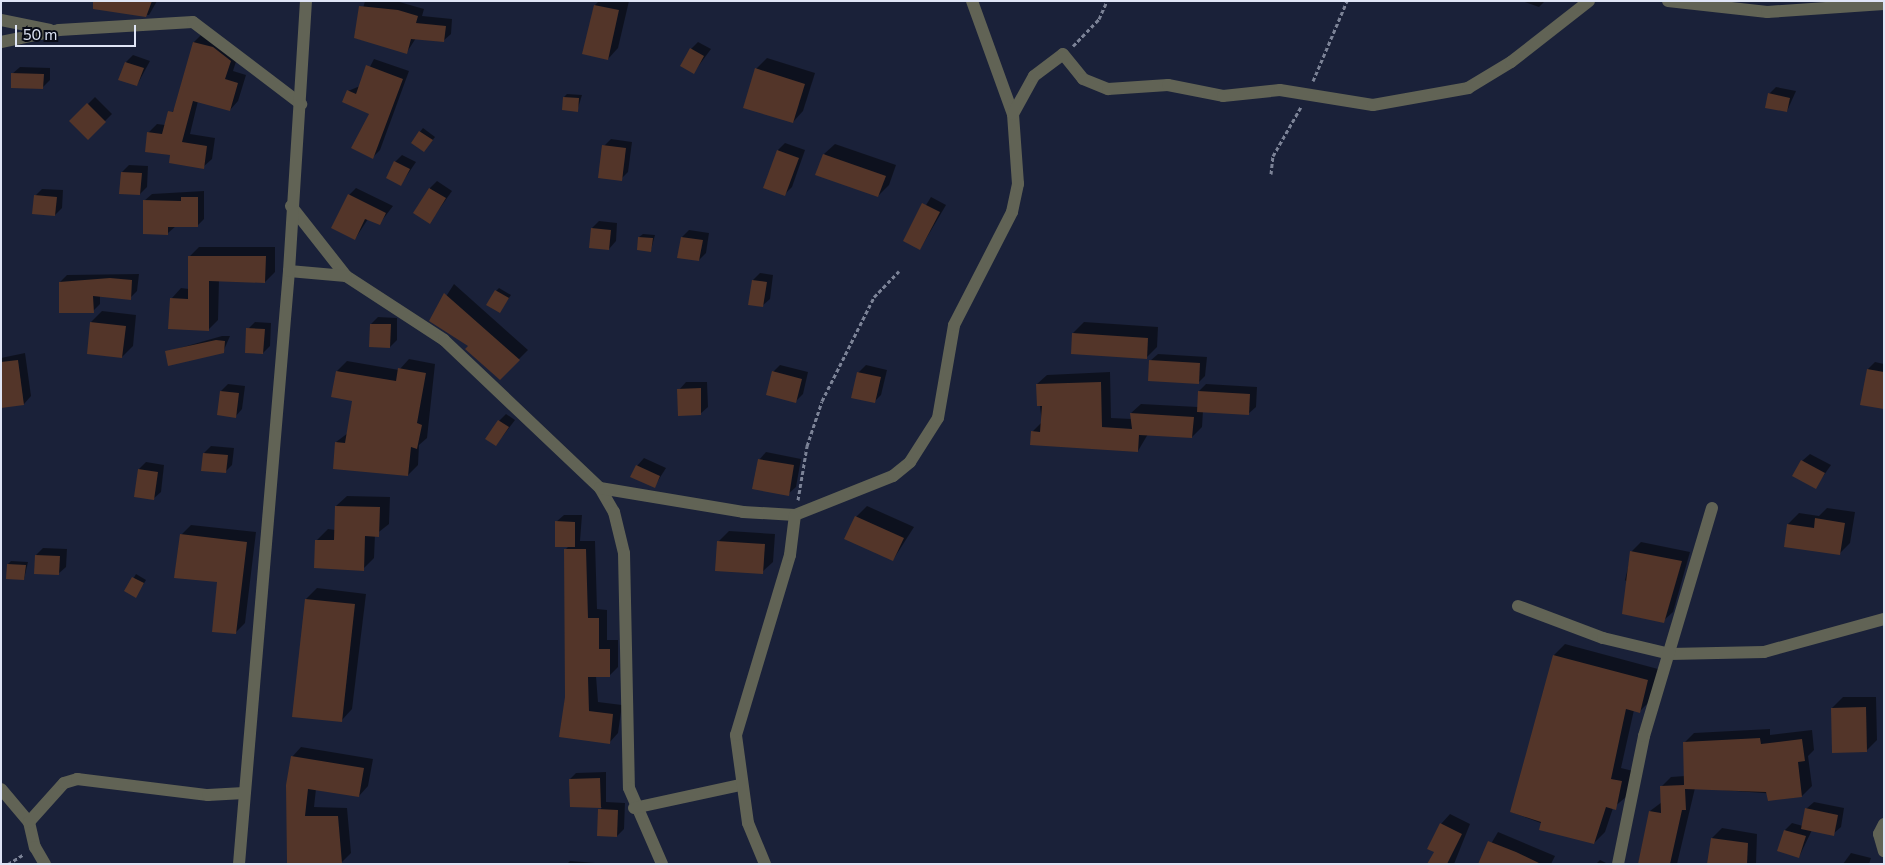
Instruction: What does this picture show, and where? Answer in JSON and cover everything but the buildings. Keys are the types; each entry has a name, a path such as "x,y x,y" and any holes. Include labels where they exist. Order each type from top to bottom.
{"street":[{"path":"239,864 289,271 290,206 301,104 306,1"},
{"path":"600,488 743,512 795,515 894,476 927,442 948,377 954,325 1012,212 1018,184 1013,114 972,1"},
{"path":"1013,114 1034,76 1063,54 1083,78 1108,89 1168,85 1223,96 1280,90 1373,105 1468,88 1511,62 1589,1"},
{"path":"1668,1 1767,12 1884,4"},
{"path":"1,20 54,31"},
{"path":"1,42 54,31 193,22 301,104"},
{"path":"290,206 346,276 444,340 600,488 614,512 624,553 627,752 634,808 662,864"},
{"path":"289,271 346,276"},
{"path":"1618,864 1644,736 1712,508"},
{"path":"765,864 748,823 740,785 737,728 790,555 795,515"},
{"path":"1518,606 1603,638 1670,654 1764,652 1884,619"},
{"path":"29,822 64,783 77,779 208,795 244,793"},
{"path":"634,808 740,785"},
{"path":"1,789 29,822 34,847 44,864"},
{"path":"1884,824 1879,834 1884,851"}],"path":[{"path":"1063,54 1099,19 1107,1"},
{"path":"1271,174 1273,156 1307,94 1347,1"},
{"path":"795,515 807,446 822,401 874,297 898,271"},
{"path":"8,864 34,847"}]}
